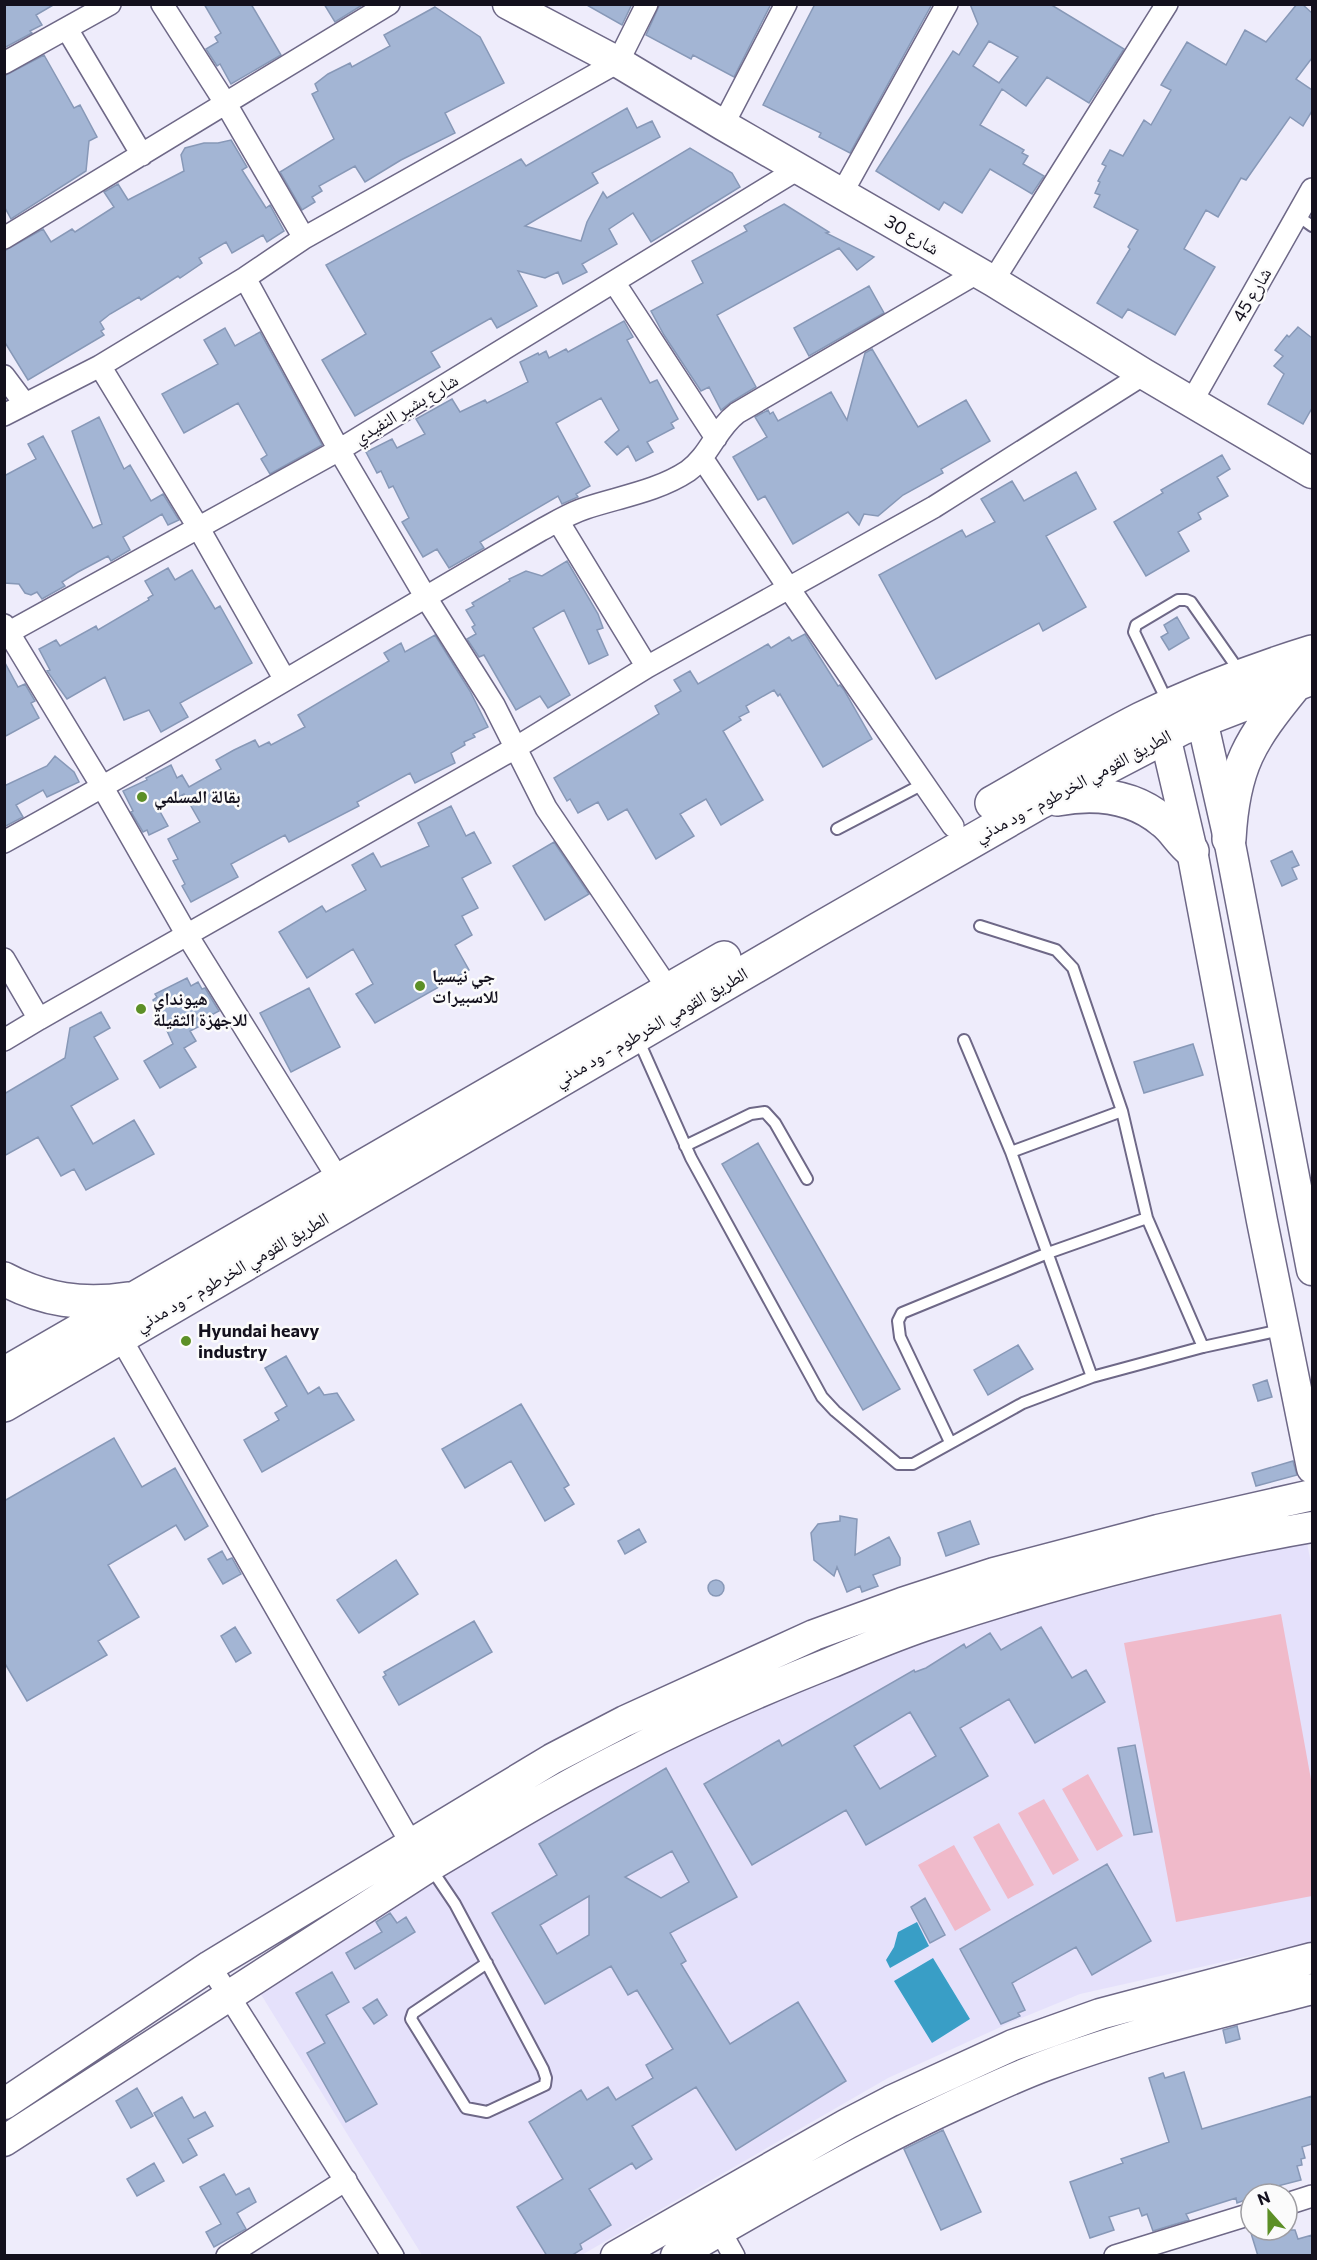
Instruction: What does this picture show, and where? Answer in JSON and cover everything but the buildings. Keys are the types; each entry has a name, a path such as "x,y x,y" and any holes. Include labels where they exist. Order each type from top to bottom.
{"highway":[{"name":"الطريق القومي الخرطوم - ود مدني","path":"11,1378 120,1337 1040,802 1243,675 1312,652"},
{"name":"الطريق القومي الخرطوم - ود مدني","path":"11,1378 135,1298 1098,742 1167,721 1202,720 1304,681"},
{"path":"1228,839 1233,797 1245,754 1267,719 1304,681"},
{"path":"1040,802 1087,794 1109,796 1131,802 1165,821 1192,851"},
{"path":"4,1279 53,1299 105,1303 135,1298"}],"street":[{"path":"4,63 110,4"},
{"path":"162,4 226,104 304,238"},
{"path":"4,238 389,4"},
{"name":"شارع 30","path":"508,4 618,62 985,277 1312,473"},
{"path":"4,415 100,366 246,278 304,238 618,62 647,4"},
{"path":"723,125 786,4"},
{"path":"842,193 947,4"},
{"path":"4,842 103,788 425,596 558,521 585,508 654,487 685,473 702,458 727,420 737,413 985,277 1167,4"},
{"path":"67,29 142,155"},
{"name":"شارع بشير النفيدي","path":"6,631 339,450 798,169"},
{"name":"شارع 45","path":"1192,401 1305,221 1312,189"},
{"path":"246,278 339,450 425,596 494,705 546,808 669,990"},
{"path":"614,282 716,438"},
{"path":"100,366 198,527 285,680"},
{"path":"4,1041 39,1018 517,747 647,667 934,507 1144,374"},
{"path":"4,376 25,404"},
{"path":"702,458 953,826"},
{"path":"558,521 647,667"},
{"path":"6,631 103,788 186,935 339,1180"},
{"path":"1202,720 1308,1218 1312,1270"},
{"path":"1167,721 1312,1468"},
{"path":"4,959 39,1018"},
{"path":"120,1337 421,1856"},
{"path":"4,2104 210,1966 421,1856 500,1824 628,1753 705,1716 932,1623 1127,1567 1312,1495"},
{"path":"1226,1528 1312,1527"},
{"path":"4,2141 230,1996 421,1856"},
{"path":"616,2256 891,2101 1013,2045 1100,2014 1312,1958"},
{"path":"210,1966 393,2256"},
{"path":"676,2256 888,2136 1018,2076 1130,2038 1312,1989"},
{"path":"227,2256 346,2180"},
{"path":"705,2204 734,2256"},
{"path":"1115,2256 1239,2218"}],"lane":[{"path":"1167,721 1134,632 1136,625 1178,600 1191,602 1243,675"},
{"path":"837,829 925,783"},
{"path":"980,926 1056,950 1073,969 1122,1111 1148,1218 1203,1347"},
{"path":"636,1036 685,1146 822,1397 898,1464 913,1464 1023,1403 1092,1377 1203,1347 1284,1329"},
{"path":"964,1040 1011,1152 1092,1377"},
{"path":"1011,1152 1122,1111"},
{"path":"685,1146 751,1114 765,1113 775,1123 807,1179"},
{"path":"950,1442 900,1336 898,1322 902,1313 1048,1253 1148,1218"},
{"path":"421,1856 455,1904 486,1963 546,2078 545,2085 487,2112 466,2108 411,2019 413,2013 486,1963"}],"shaded area":[{"path":"1306,1538 1312,1568 1312,1942 1080,1994 1014,2021 888,2078 580,2256 422,2255 257,1988 441,1873 711,1723 907,1640"},
{"path":"1281,1614 1312,1785 1312,1896 1176,1922 1124,1643"},
{"path":"1088,1774 1123,1836 1097,1851 1062,1789"},
{"path":"1044,1799 1079,1860 1053,1875 1018,1813"},
{"path":"999,1823 1034,1885 1008,1899 973,1837"},
{"path":"954,1845 991,1910 955,1931 918,1865"}],"water":[{"path":"917,1922 929,1946 890,1968 886,1960 894,1947 898,1932"},
{"path":"933,1958 970,2019 932,2043 894,1981"}],"place":[{"name":"بقالة المسلمي","path":"142,797"},
{"name":"جي نيسيا للاسبيرات","path":"420,986"},
{"name":"هيونداي للاجهزة الثقيلة","path":"141,1009"},
{"name":"Hyundai heavy industry","path":"186,1341"}]}
